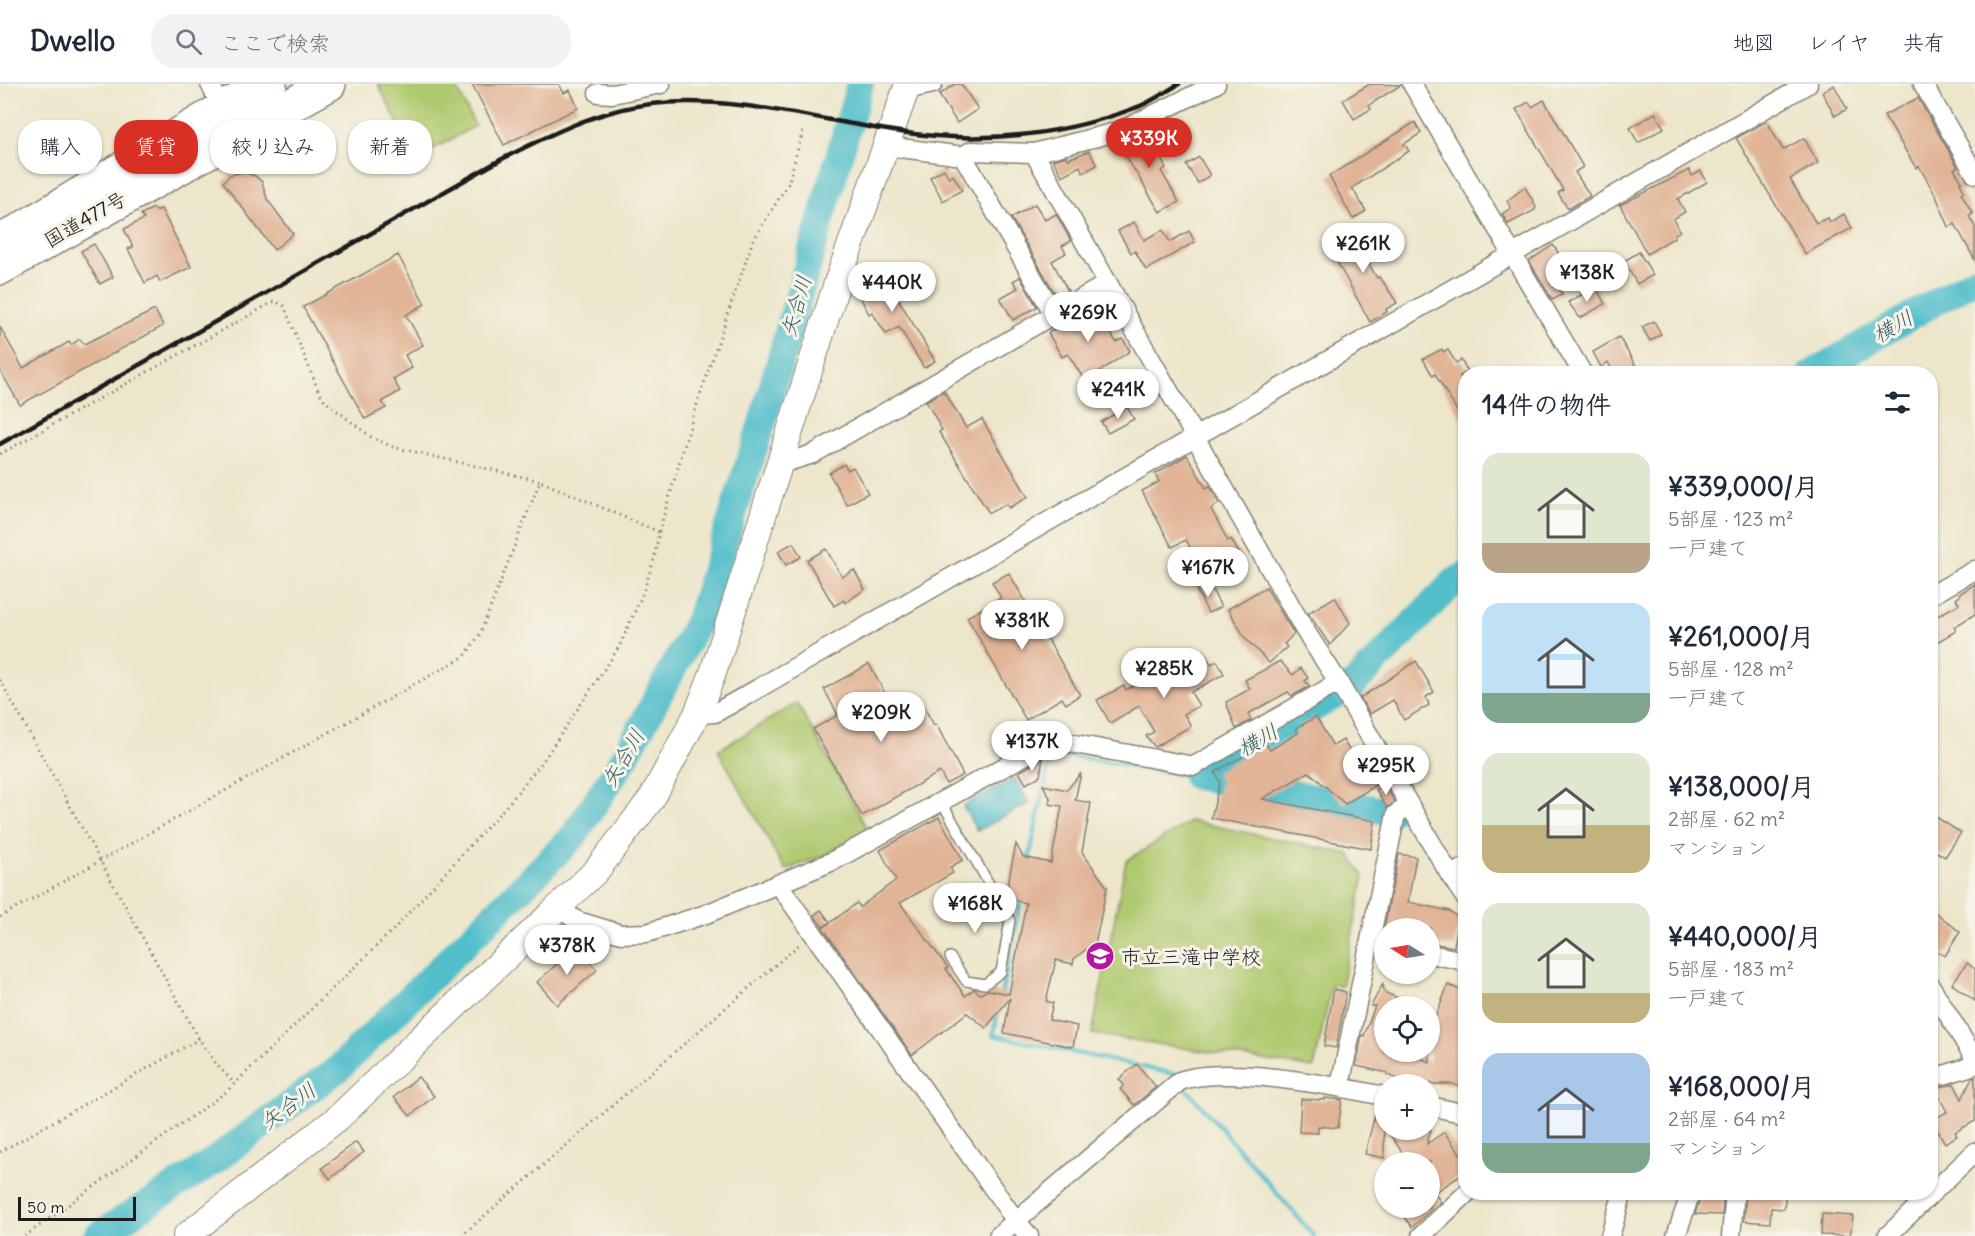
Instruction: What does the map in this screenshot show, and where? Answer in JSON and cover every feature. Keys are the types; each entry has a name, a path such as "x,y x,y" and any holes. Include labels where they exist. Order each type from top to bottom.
{"highway":[{"name":"国道477号","path":"0,242 216,97 270,84"},
{"name":"国道477号","path":"0,268 329,84"}],"street":[{"path":"598,93 612,94 661,84"},
{"path":"186,1236 338,1118 596,872 645,808 697,714 720,652 837,283 907,87 933,84"},
{"path":"885,146 963,156 971,151 1034,153 1120,131 1216,84"},
{"path":"1412,84 1578,366"},
{"path":"697,714 715,713 1809,84"},
{"path":"1923,84 1975,174"},
{"path":"1034,153 1299,619 1409,806 1458,871"},
{"path":"963,156 1055,316"},
{"path":"781,464 813,454 1055,316 1108,283"},
{"path":"1938,591 1975,570"},
{"path":"559,909 578,921 600,929 634,934 706,914 833,861 1053,740 1194,766 1341,687"},
{"path":"1381,918 1396,814 1409,806"},
{"path":"779,885 1016,1221 1029,1236"},
{"path":"1340,1086 1374,956"},
{"path":"1440,956 1458,960"},
{"path":"1938,998 1975,1059"},
{"path":"1938,1075 1944,1075 1975,1065"},
{"path":"998,1236 1180,1082 1207,1075 1340,1086 1374,1094"},
{"path":"1440,1108 1458,1112"},
{"path":"1938,1187 1975,1152"},
{"path":"1421,1236 1459,1200"},
{"path":"1610,1236 1621,1200"},
{"path":"1676,1236 1688,1200"},
{"path":"1731,1236 1734,1200"},
{"path":"1887,1236 1925,1200"}],"lane":[{"path":"941,801 1010,920 1000,972 985,984 966,981 950,957"}],"path":[{"path":"25,1236 208,1105 393,930 508,804 543,761 619,647 643,592 695,410 746,260 753,240 788,184 804,127"},
{"path":"0,454 275,301 284,306 319,392 335,411 371,437 393,447 540,481 659,532"},
{"path":"0,917 465,656 480,634 540,481"},
{"path":"0,680 199,1039 217,1065 233,1082"},
{"path":"461,1236 813,932"},
{"path":"0,1152 199,1039"}],"green space":[{"path":"378,84 455,84 475,126 432,150 432,120 396,120"},
{"path":"797,703 868,830 825,855 785,870 718,750"},
{"path":"1191,821 1349,854 1364,876 1342,986 1332,984 1314,1068 1092,1034 1126,861"}],"water":[{"path":"1015,778 1029,803 977,831 963,806"}],"building":[{"path":"472,84 559,84 564,93 570,90 578,108 504,145"},
{"path":"955,84 961,84 978,109 957,123 939,95"},
{"path":"1370,84 1401,85 1369,105 1371,109 1354,119 1343,100"},
{"path":"1834,85 1847,109 1835,116 1822,92"},
{"path":"1918,98 1958,167 1954,169 1962,182 1960,183 1964,191 1961,193 1973,214 1969,216 1975,227 1975,260 1955,224 1949,227 1936,196 1919,166 1916,168 1884,115"},
{"path":"1544,100 1583,167 1575,172 1590,196 1568,209 1558,193 1563,190 1516,109 1529,102 1532,107"},
{"path":"1655,113 1664,128 1638,143 1630,128"},
{"path":"1767,121 1783,150 1804,138 1818,163 1790,179 1816,223 1828,218 1830,222 1844,214 1852,228 1805,254 1736,138"},
{"path":"1415,122 1421,133 1404,144 1409,151 1352,188 1366,211 1353,219 1329,176"},
{"path":"1146,131 1166,168 1161,171 1179,202 1160,212 1118,143"},
{"path":"1089,151 1097,165 1083,173 1080,166 1062,176 1053,160 1066,156 1068,159"},
{"path":"1199,157 1210,175 1198,183 1186,165"},
{"path":"944,169 949,178 953,175 962,190 943,201 930,177"},
{"path":"1689,170 1692,176 1701,171 1707,182 1678,199 1685,212 1673,219 1680,231 1674,235 1675,237 1647,254 1620,205"},
{"path":"249,174 262,182 267,199 293,234 274,250 223,182 230,175"},
{"path":"1525,187 1536,206 1535,210 1508,224 1502,214 1511,208 1507,201"},
{"path":"1035,204 1045,220 1056,214 1071,241 1062,246 1066,253 1052,261 1068,291 1057,297 1011,218"},
{"path":"154,208 156,211 161,209 191,267 160,282 157,276 145,283 128,249 133,247 124,229 144,219 141,214"},
{"path":"1134,222 1144,240 1163,230 1170,242 1189,231 1195,242 1146,270 1135,251 1131,253 1118,231"},
{"path":"1365,227 1378,249 1365,257 1377,278 1379,277 1384,283 1397,303 1370,322 1330,249"},
{"path":"94,244 113,277 100,284 81,251"},
{"path":"1553,245 1566,265 1551,275 1562,294 1552,299 1529,261"},
{"path":"1639,252 1653,275 1637,284 1624,261"},
{"path":"398,255 425,304 406,315 423,345 405,355 412,368 393,379 400,391 382,402 386,408 365,419 303,307"},
{"path":"880,268 935,361 924,368 899,327 886,334 872,312 869,314 859,295 864,276"},
{"path":"1020,277 1037,307 1013,320 1000,298 1018,288 1013,281"},
{"path":"1596,287 1605,304 1580,318 1568,302"},
{"path":"1095,306 1116,342 1123,339 1130,351 1085,381 1068,354 1062,357 1048,333"},
{"path":"155,310 163,326 20,405 0,370 0,327 23,368 69,342 71,345 80,339 84,344"},
{"path":"1654,321 1661,334 1650,341 1642,327"},
{"path":"1619,337 1636,366 1610,366 1608,362 1600,366 1593,352"},
{"path":"1442,349 1443,352 1448,350 1456,363 1461,360 1464,366 1458,366 1458,413 1435,374 1433,376 1423,359"},
{"path":"944,391 966,428 982,419 1028,497 1009,508 1006,504 989,513 939,432 942,430 926,401"},
{"path":"1127,407 1134,419 1108,433 1101,422"},
{"path":"1187,455 1206,488 1210,486 1219,503 1211,509 1228,541 1231,539 1242,558 1208,578 1186,540 1172,547 1142,491 1159,482 1155,474"},
{"path":"844,464 848,470 853,467 868,493 847,505 829,473"},
{"path":"793,543 801,557 786,565 778,551"},
{"path":"826,549 842,577 854,570 865,589 845,603 844,600 834,606 807,560"},
{"path":"1009,573 1080,695 1066,704 1062,698 1026,720 967,617 1001,598 992,582"},
{"path":"1208,582 1221,607 1208,613 1196,589"},
{"path":"1975,584 1975,614 1954,627 1956,631 1938,641 1938,616 1959,604 1956,599 1960,596 1959,594"},
{"path":"1266,587 1294,634 1284,644 1287,647 1269,663 1245,638 1228,609"},
{"path":"1335,597 1350,623 1330,645 1308,613"},
{"path":"1203,650 1211,664 1217,661 1224,674 1191,692 1199,706 1184,714 1191,726 1155,747 1146,736 1154,732 1139,706 1110,723 1097,700 1124,686 1126,690 1154,674 1159,684 1191,666 1187,659"},
{"path":"1280,661 1293,675 1301,668 1308,678 1305,681 1310,686 1292,696 1288,692 1248,714 1251,720 1236,729 1226,702 1250,689 1245,680"},
{"path":"1416,661 1434,692 1426,697 1429,705 1404,720 1393,700 1370,714 1360,698"},
{"path":"869,664 899,719 923,705 934,725 936,724 963,775 946,784 940,772 862,816 813,729 838,715 824,689"},
{"path":"1316,717 1333,746 1343,740 1360,768 1371,762 1383,781 1345,804 1309,772 1262,799 1375,821 1371,849 1211,818 1220,782 1215,772 1258,748 1267,745 1270,750 1298,733 1296,728"},
{"path":"1043,758 1040,776 1026,784 1019,772"},
{"path":"1081,773 1075,800 1091,803 1082,852 1107,887 1094,949 1088,948 1074,959 1073,964 1056,960 1046,1001 1053,1003 1049,1020 1077,1026 1073,1047 1004,1033 1010,998 986,1028 967,1013 912,1055 823,928 857,903 860,907 896,880 880,850 939,817 963,860 950,867 953,873 900,903 948,968 946,969 965,996 974,989 980,994 988,990 1009,994 1026,903 1005,898 1016,844 1023,857 1051,863 1062,806 1049,804 1050,798 1043,785 1067,790"},
{"path":"1385,785 1395,802 1387,808 1376,790"},
{"path":"1938,818 1961,833 1945,857 1938,853"},
{"path":"1399,854 1416,857 1408,902 1449,911 1458,917 1454,947 1440,945 1440,918 1386,918"},
{"path":"821,910 830,922 823,927 814,915"},
{"path":"1938,914 1960,932 1945,956 1938,952"},
{"path":"576,947 597,970 557,1005 537,982"},
{"path":"1967,963 1975,969 1975,1001 1952,984"},
{"path":"1383,984 1384,992 1393,996 1376,996"},
{"path":"1448,985 1458,989 1458,1086 1440,1084 1440,1074 1388,1074 1356,1066 1362,1035 1364,1036 1374,1009 1374,1062 1440,1062 1440,1006"},
{"path":"1334,989 1346,992 1336,1048 1324,1046"},
{"path":"1137,1064 1156,1087 1134,1105 1120,1089 1124,1085 1119,1079"},
{"path":"418,1077 434,1096 410,1116 394,1097"},
{"path":"1975,1077 1975,1121 1955,1132 1957,1136 1945,1143 1938,1131 1938,1117 1947,1112 1938,1094 1938,1087 1954,1084 1962,1099 1972,1078"},
{"path":"1325,1098 1342,1100 1338,1128 1318,1126 1318,1133 1299,1132 1301,1099 1325,1100"},
{"path":"1374,1118 1374,1140 1384,1140 1384,1152 1374,1152 1374,1156 1365,1154"},
{"path":"1444,1132 1458,1150 1458,1177 1440,1189 1440,1152 1402,1152 1394,1140 1428,1140 1427,1144 1433,1140 1440,1140 1440,1135"},
{"path":"356,1142 364,1152 330,1179 322,1168"},
{"path":"1699,1200 1723,1200 1722,1215 1695,1214"},
{"path":"1745,1200 1785,1200 1784,1209 1771,1208 1770,1223 1744,1221"},
{"path":"1822,1214 1853,1216 1850,1236 1821,1235"},
{"path":"1405,1218 1422,1218 1412,1227"}],"waterway":[{"name":"矢合川","path":"97,1236 207,1166 339,1068 573,837 624,759 699,620 763,420 860,84"},
{"name":"横川","path":"1825,366 1975,279"},
{"name":"横川","path":"1390,812 1196,776 1353,685 1458,580"},
{"path":"1028,864 1051,753 1196,776"},
{"path":"1001,996 1022,896"},
{"path":"998,1010 993,1035 1179,1075"},
{"path":"1185,1087 1314,1236"}],"railway":[{"path":"0,444 502,159 556,133 612,112 651,104 682,102 743,105 893,131 924,135 985,137 1046,131 1106,118 1146,103 1179,84"}],"place":[{"name":"市立三滝中学校","path":"1100,956"}]}
